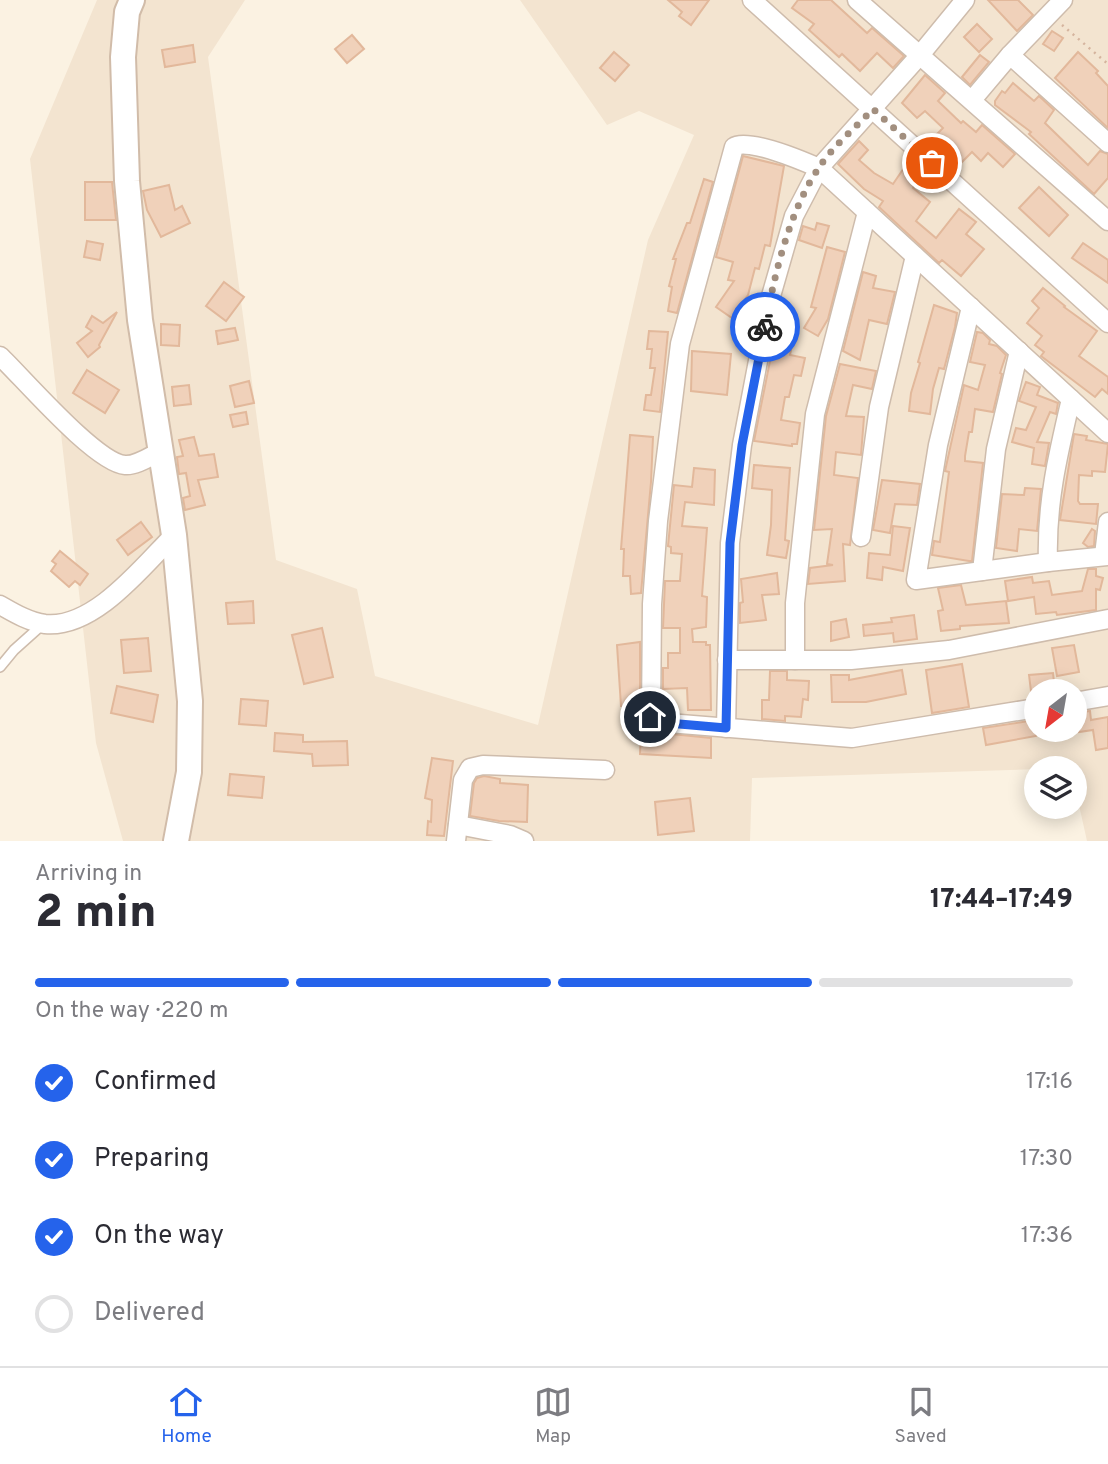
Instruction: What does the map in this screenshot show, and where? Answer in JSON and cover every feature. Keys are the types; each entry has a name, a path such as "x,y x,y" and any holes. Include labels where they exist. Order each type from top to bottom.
{"street":[{"path":"132,0 127,12 123,57 127,181 140,320 174,535 191,733 189,772 176,841"},
{"path":"752,0 1108,323"},
{"path":"726,728 730,543 742,445 769,303 794,216 819,168 920,55 965,0"},
{"path":"972,100 1010,55 1063,0"},
{"path":"864,3 1108,221"},
{"path":"1010,55 1108,143"},
{"path":"1024,710 852,738 656,722 650,717 652,604 658,521 680,344 734,147 743,144 785,155 819,168 1108,433"},
{"path":"795,660 794,603 815,414 867,212"},
{"path":"861,537 879,407 915,257"},
{"path":"971,307 938,446 915,578 921,581 1106,556 1108,522"},
{"path":"982,571 996,449 1018,351"},
{"path":"0,356 77,433 110,460 130,466 159,452"},
{"path":"1048,562 1047,525 1050,498 1071,399"},
{"path":"0,605 43,624 63,623 81,617 100,606 174,535"},
{"path":"727,660 851,660 949,650 1108,619"},
{"path":"1087,700 1108,696"},
{"path":"524,841 510,835 457,833 463,780 470,768 476,765 605,770"}],"lane":[{"path":"0,667 14,650 43,624"}],"path":[{"path":"1049,14 1108,64"}],"shaded area":[{"path":"97,0 245,0 208,57 276,560 357,589 375,676 538,725 648,240 694,135 639,111 607,125 520,0 1108,0 1108,841 1087,841 1082,819 1087,819 1087,756 1024,756 1024,770 752,778 750,841 123,841 96,743 30,159"}],"building":[{"path":"668,0 709,0 691,25 679,16 682,12"},
{"path":"798,0 831,0 867,33 872,28 904,56 893,68 877,53 860,71 842,54 839,57 809,30 814,24 792,8"},
{"path":"988,0 1018,0 1033,15 1017,31"},
{"path":"977,24 992,39 979,52 964,37"},
{"path":"1052,31 1063,38 1054,51 1043,44"},
{"path":"352,35 364,49 347,63 335,49"},
{"path":"193,45 195,62 165,67 162,50"},
{"path":"614,52 629,65 615,81 600,68"},
{"path":"1078,52 1098,71 1096,73 1108,86 1108,128 1055,78"},
{"path":"980,55 989,62 970,85 962,77"},
{"path":"925,75 945,93 938,101 961,123 963,121 976,132 982,125 1015,154 1003,167 988,153 981,161 972,152 957,167 930,141 943,128 925,111 917,118 902,103"},
{"path":"1013,83 1034,101 1039,96 1054,110 1045,123 1088,165 1100,151 1108,154 1108,178 1094,194 1029,134 1031,132 995,105 1002,91 1005,93"},
{"path":"859,141 868,150 859,160 874,173 893,184 904,168 919,178 913,188 930,202 916,221 936,238 959,209 976,222 966,234 984,249 961,276 942,260 939,263 879,207 883,201 864,189 838,164"},
{"path":"743,156 784,166 770,246 765,245 748,295 732,318 716,307 734,281 728,280 733,262 716,257"},
{"path":"704,179 713,182 677,313 668,311 672,287 669,286 676,259 673,259 687,223 690,223"},
{"path":"85,182 112,182 116,220 85,220"},
{"path":"169,185 175,210 182,206 190,223 161,237 147,210 143,191"},
{"path":"1039,187 1068,215 1049,236 1019,208"},
{"path":"817,223 829,226 822,248 799,240 803,226 815,230"},
{"path":"87,241 103,244 100,260 84,257"},
{"path":"1083,243 1108,260 1108,283 1072,258"},
{"path":"827,247 845,252 828,319 818,336 804,328 816,308 811,307"},
{"path":"863,272 876,276 873,288 895,292 887,324 869,320 860,360 843,351"},
{"path":"224,282 244,297 226,321 206,306"},
{"path":"1043,288 1097,331 1079,356 1108,377 1108,394 1102,389 1095,397 1041,356 1044,352 1035,345 1042,336 1027,323 1039,308 1032,301"},
{"path":"934,305 957,313 944,369 939,368 933,389 930,414 909,411 920,363 918,362"},
{"path":"117,312 100,347 88,357 77,343 92,331 86,327 92,316 103,323"},
{"path":"161,324 180,325 179,346 161,345"},
{"path":"235,328 238,340 218,344 216,331"},
{"path":"649,331 668,332 660,412 644,410 646,395 651,395 655,368 650,368 652,349 647,349"},
{"path":"977,332 983,333 990,340 989,344 997,346 1006,355 993,412 975,409 972,432 969,432 965,461 983,463 972,561 969,561 932,555 934,541 940,542 949,472 945,471 964,385 978,390 985,365 970,362"},
{"path":"777,337 793,340 790,355 805,358 801,376 794,375 789,397 785,397 781,420 800,423 797,444 792,446 754,441"},
{"path":"692,351 731,354 727,395 691,391"},
{"path":"840,364 876,371 872,389 853,385 846,416 864,417 861,455 836,452 834,475 858,478 850,545 843,544 845,581 808,584 810,568 833,565 827,564 832,529 814,530 826,416"},
{"path":"87,370 119,390 105,413 73,393"},
{"path":"249,381 254,403 235,407 230,386"},
{"path":"1026,382 1040,387 1037,395 1058,403 1056,414 1050,412 1037,442 1049,443 1045,466 1032,464 1034,448 1012,442 1016,428 1026,430 1036,407 1019,401"},
{"path":"189,385 191,404 174,406 172,387"},
{"path":"246,412 248,424 233,427 230,415"},
{"path":"1074,434 1087,436 1086,440 1108,444 1105,472 1092,471 1092,476 1079,475 1078,501 1080,504 1098,504 1096,524 1060,520"},
{"path":"630,435 653,437 641,593 631,594 630,576 623,576 624,549 621,549"},
{"path":"194,437 199,456 214,454 218,477 198,480 205,505 185,510 183,498 190,496 186,473 179,474 177,457 183,456 179,440"},
{"path":"754,465 790,468 785,540 789,541 786,558 767,555 772,490 752,488"},
{"path":"694,468 715,470 714,505 685,502 682,526 707,528 702,596 707,597 706,627 692,629 693,642 706,642 706,645 710,645 711,710 688,710 687,688 663,689 663,668 668,668 668,653 680,653 680,628 663,628 665,581 680,581 682,554 671,553 671,547 668,546 674,485 692,487"},
{"path":"882,480 920,484 917,505 895,504 890,533 873,530"},
{"path":"1025,488 1041,489 1037,531 1019,529 1017,551 996,548 1002,494 1024,495"},
{"path":"141,522 152,537 128,555 117,540"},
{"path":"893,526 910,528 903,571 883,567 882,580 867,578 869,553 890,555"},
{"path":"1092,529 1095,531 1094,546 1088,547 1083,543"},
{"path":"60,551 88,574 80,585 75,581 69,587 51,571 56,564 52,561"},
{"path":"1088,569 1096,569 1096,576 1103,578 1100,590 1096,589 1096,610 1057,615 1056,612 1036,614 1034,597 1008,601 1005,581 1032,577 1033,583 1049,581 1052,595 1082,591"},
{"path":"777,573 779,594 762,595 766,620 740,623 740,603 743,602 741,579"},
{"path":"961,585 966,605 1006,601 1009,623 960,626 960,629 941,631 938,611 943,610 938,588"},
{"path":"253,601 254,623 228,624 226,603"},
{"path":"914,615 917,639 894,642 893,633 864,636 863,625 892,622 891,618"},
{"path":"846,619 849,637 831,641 831,622"},
{"path":"322,628 333,677 304,684 292,635"},
{"path":"148,638 151,671 124,673 121,640"},
{"path":"640,642 640,705 621,706 617,645"},
{"path":"1074,645 1079,672 1057,676 1052,648"},
{"path":"962,664 969,707 932,713 926,670"},
{"path":"902,670 906,694 866,702 832,702 831,675 849,675 849,680"},
{"path":"770,671 787,671 787,680 809,681 808,700 803,699 801,717 785,716 785,721 762,719 762,700 769,700"},
{"path":"1053,673 1054,679 1030,679 1029,675"},
{"path":"117,686 158,695 153,722 111,713"},
{"path":"241,699 268,701 266,726 239,724"},
{"path":"1087,711 1090,711 1091,720 1108,717 1108,748 1096,750 1093,730 1087,731"},
{"path":"1024,722 1024,738 986,745 983,728"},
{"path":"641,731 711,738 711,758 640,754"},
{"path":"275,733 303,735 303,742 347,741 348,765 313,766 312,754 274,751"},
{"path":"432,758 453,761 444,836 427,835 428,821 431,822 432,800 425,798"},
{"path":"230,774 264,777 262,798 228,795"},
{"path":"484,776 500,779 500,783 528,785 527,822 470,816 474,783 477,778"},
{"path":"690,798 694,831 658,835 655,802"}],"way so far":[{"path":"765,327 769,303 794,216 819,168 873,109 932,163"}],"route":[{"path":"650,717 656,722 726,728 730,543 742,445 765,327"}]}
